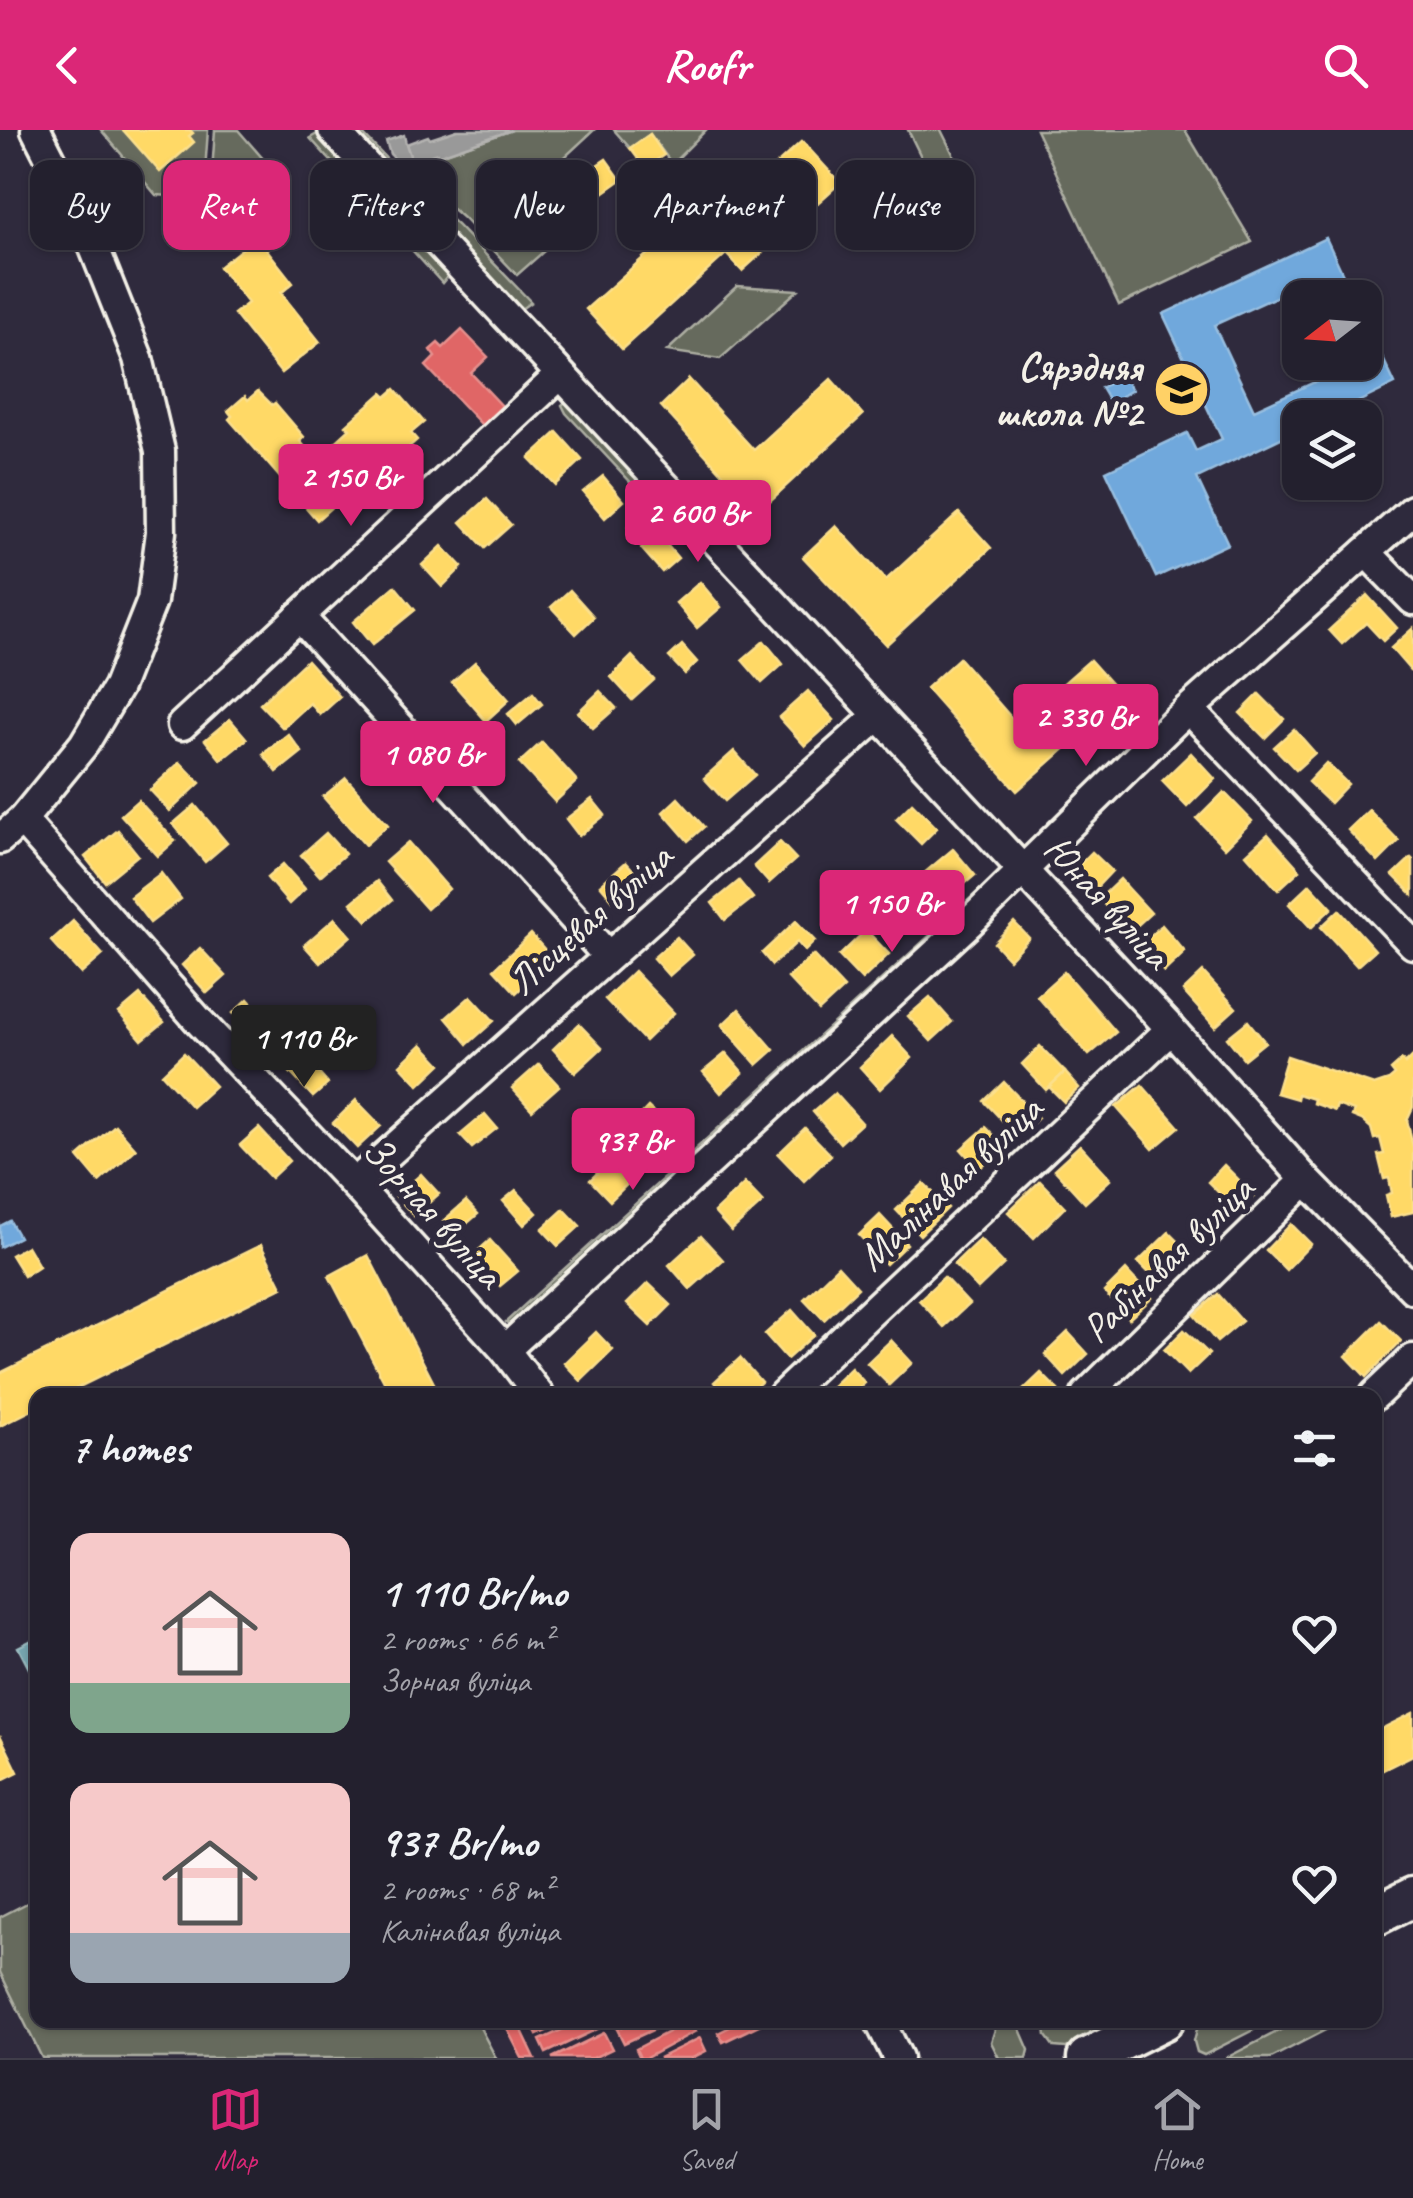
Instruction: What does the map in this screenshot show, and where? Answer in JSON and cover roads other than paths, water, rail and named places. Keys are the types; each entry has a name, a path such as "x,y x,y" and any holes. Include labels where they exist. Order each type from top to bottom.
{"main road":[{"path":"1382,1912 1413,1897"},
{"path":"1088,2058 1148,2028"}],"street":[{"path":"0,839 22,820 84,744 118,687 152,601 161,532 160,451 138,358 87,230 36,130"},
{"name":"Юная вуліца","path":"333,130 1306,1180 1413,1289"},
{"path":"182,725 560,375"},
{"path":"504,1350 1024,872 1189,709 1413,510"},
{"path":"1366,552 1413,600"},
{"path":"299,616 608,956"},
{"path":"1189,709 1413,944"},
{"name":"Лісцевая вуліца","path":"354,1184 879,715"},
{"name":"Зорная вуліца","path":"22,820 198,1020 504,1350 534,1388"},
{"name":"Малінавая вуліца","path":"790,1388 1171,1030"},
{"name":"Рабінавая вуліца","path":"1093,1388 1306,1180"},
{"path":"1382,1388 1413,1359"},
{"path":"883,2028 898,2058"}],"place":[{"name":"Сярэдняя школа №2","path":"1181,390"}]}
